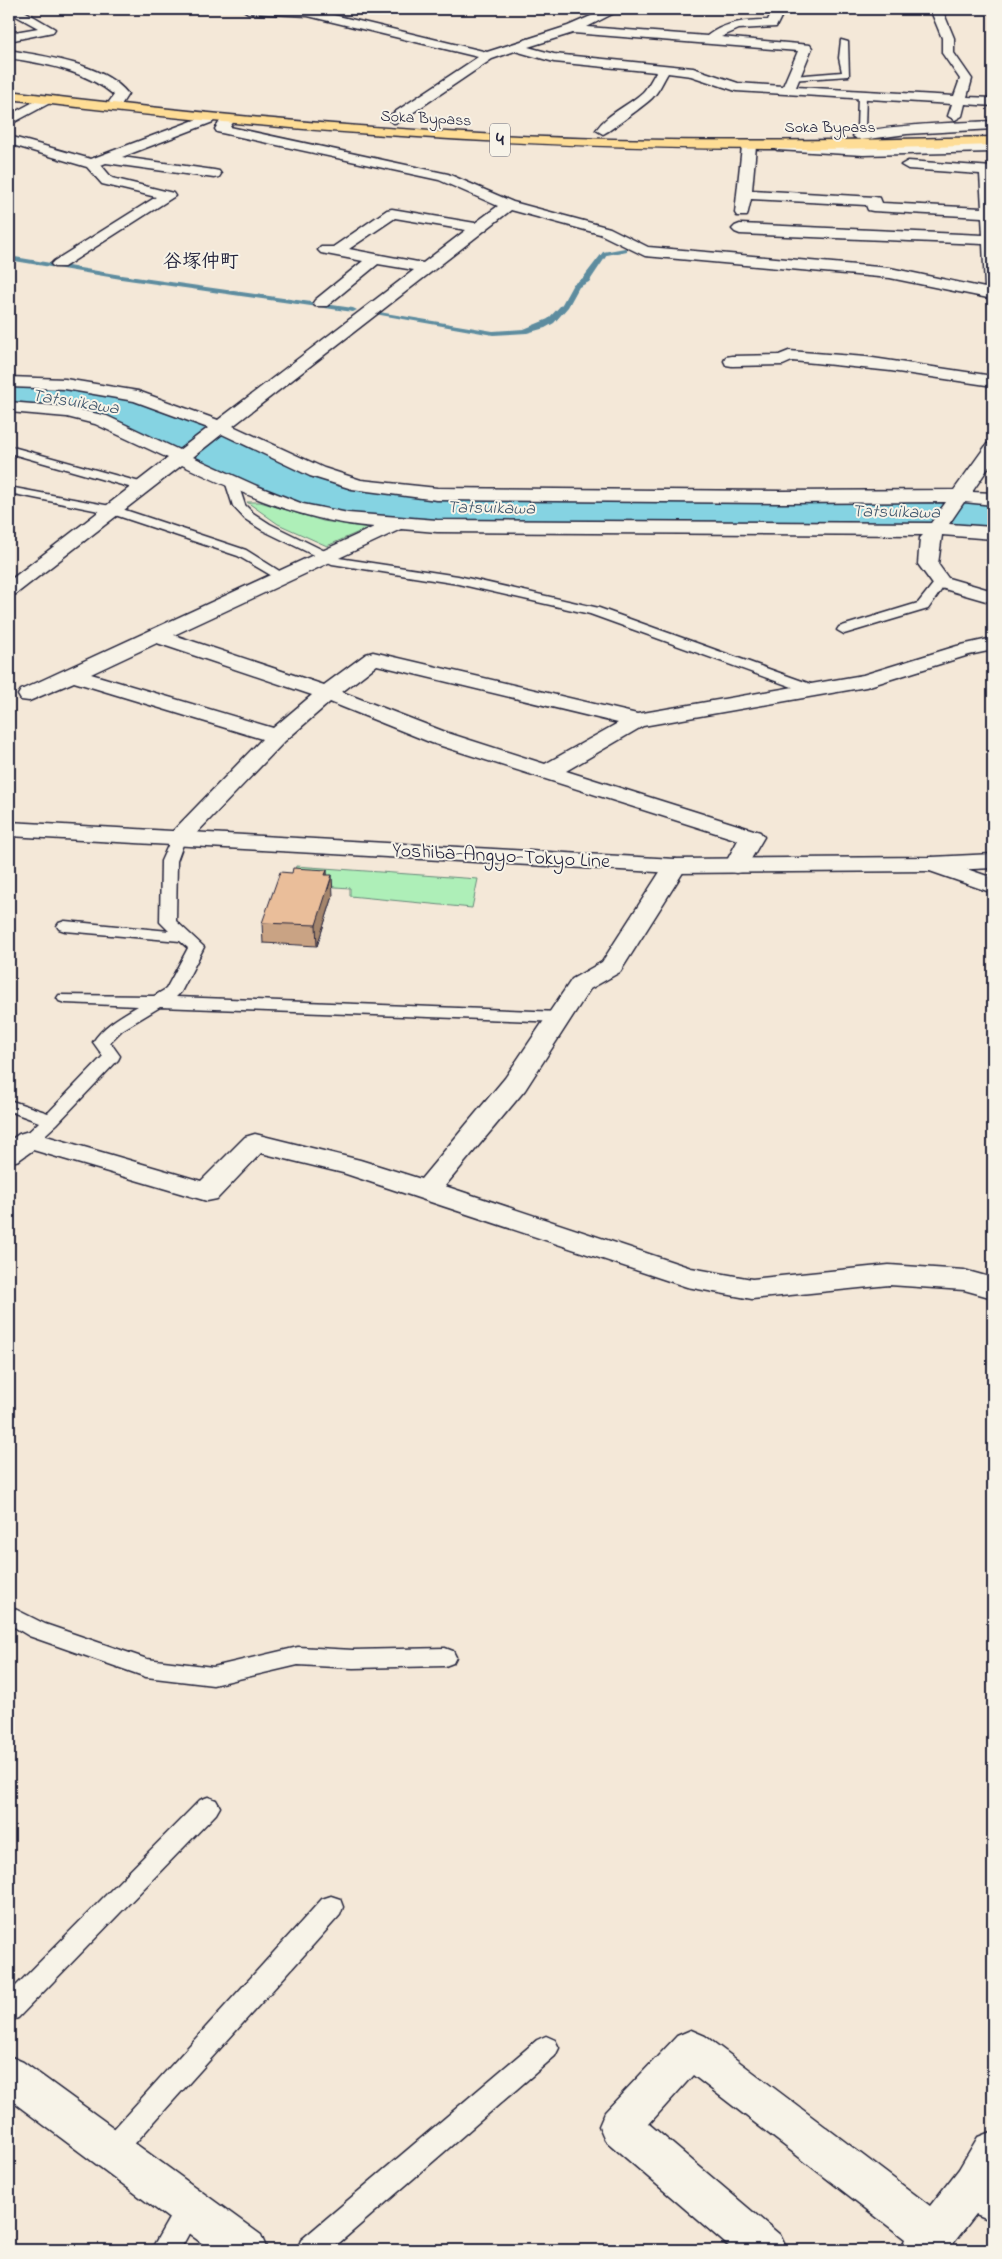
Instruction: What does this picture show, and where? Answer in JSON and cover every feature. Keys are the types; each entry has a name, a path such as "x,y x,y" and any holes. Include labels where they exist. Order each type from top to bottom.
{"highway":[{"name":"Soka Bypass","path":"9,88 116,102 301,120 472,131 658,136 858,136 993,132"},
{"name":"Soka Bypass","path":"9,95 227,122 486,140 749,146 875,146 993,141"}],"street":[{"path":"9,37 49,29 13,9"},
{"path":"248,9 308,12 488,56"},
{"path":"394,119 488,56 572,30 616,9"},
{"path":"697,64 709,41 720,33 741,23 772,24 779,9"},
{"path":"936,9 948,38 948,53 966,79 954,120"},
{"path":"572,30 806,48 791,84"},
{"path":"516,48 554,58 664,69 697,64 736,87 791,84 862,95 993,102"},
{"path":"9,54 67,66 109,82 121,94 116,102"},
{"path":"603,130 614,119 649,94 664,69"},
{"path":"9,121 45,100"},
{"path":"9,140 92,164 107,160 208,119"},
{"path":"227,122 222,129 444,177 508,205 605,230 645,250 890,273 993,294"},
{"path":"858,136 907,130 993,125"},
{"path":"731,258 740,229 749,146"},
{"path":"767,146 863,151 993,148"},
{"path":"863,151 876,161 887,164 990,171 993,288"},
{"path":"107,160 214,174"},
{"path":"59,264 168,196 107,181 92,164"},
{"path":"744,194 875,202 873,207 990,213"},
{"path":"9,590 508,205"},
{"path":"426,268 330,251 392,214 478,228"},
{"path":"740,229 992,244"},
{"path":"321,303 375,259"},
{"path":"732,361 783,360 789,356 830,358 892,364 993,381"},
{"path":"9,382 65,384 138,396 317,472 358,485 399,491 438,494 555,496 993,499"},
{"path":"9,407 67,412 101,420 183,456 231,481 298,508 348,519 437,526 662,529 937,526 993,533"},
{"path":"993,448 930,538 928,564 941,582 993,597"},
{"path":"30,695 397,523"},
{"path":"156,636 326,693 440,738 752,837 736,866"},
{"path":"548,772 637,721 866,681 964,650 993,644"},
{"path":"178,839 277,736 326,693 373,658 637,721"},
{"path":"72,675 277,736"},
{"name":"Yoshiba-Angyo-Tokyo Line","path":"9,829 675,866 932,864 993,861"},
{"path":"932,864 993,886"},
{"path":"427,1190 515,1084 581,984 611,967 675,866"},
{"path":"19,1147 208,1192 255,1142 350,1166 427,1190 687,1277 752,1289 889,1275 964,1280 993,1288"},
{"path":"765,2250 620,2126 691,2049 928,2243 987,2178"},
{"path":"9,2075 246,2250"}],"lane":[{"path":"791,84 846,74 843,58 844,42"},
{"path":"858,136 861,130 862,95"},
{"path":"9,450 143,487"},
{"path":"231,481 239,506 248,516 326,557 360,566 458,580 594,611 814,690"},
{"path":"9,490 112,510 242,554 283,577"},
{"path":"844,630 923,606 941,582"},
{"path":"19,1147 51,1120 112,1056 102,1042 116,1026 173,992 196,947 168,922 169,861 178,839"},
{"path":"65,926 185,937"},
{"path":"65,998 560,1017"},
{"path":"9,1105 51,1120"},
{"path":"9,1614 37,1630 146,1668 213,1676 298,1656 353,1659 445,1657"},
{"path":"9,2010 208,1807"},
{"path":"111,2151 331,1907"},
{"path":"310,2250 546,2048"},
{"path":"165,2250 190,2208"}],"green space":[{"path":"247,502 260,502 323,521 368,528 327,546 278,524"},
{"path":"296,866 478,879 472,908 350,896 350,888 292,884"}],"building":[{"path":"293,868 327,870 325,875 332,875 316,925 262,923 280,872 292,873"}],"waterway":[{"path":"379,314 493,333 524,331 542,326 551,321 565,305 576,286 586,280 605,253 625,250"},
{"path":"9,258 121,277 353,310"},
{"name":"Tatsuikawa","path":"9,394 65,398 120,408 317,494 370,505 425,510 895,512 993,517"}],"district":[{"name":"谷塚仲町","path":"201,262"}]}
